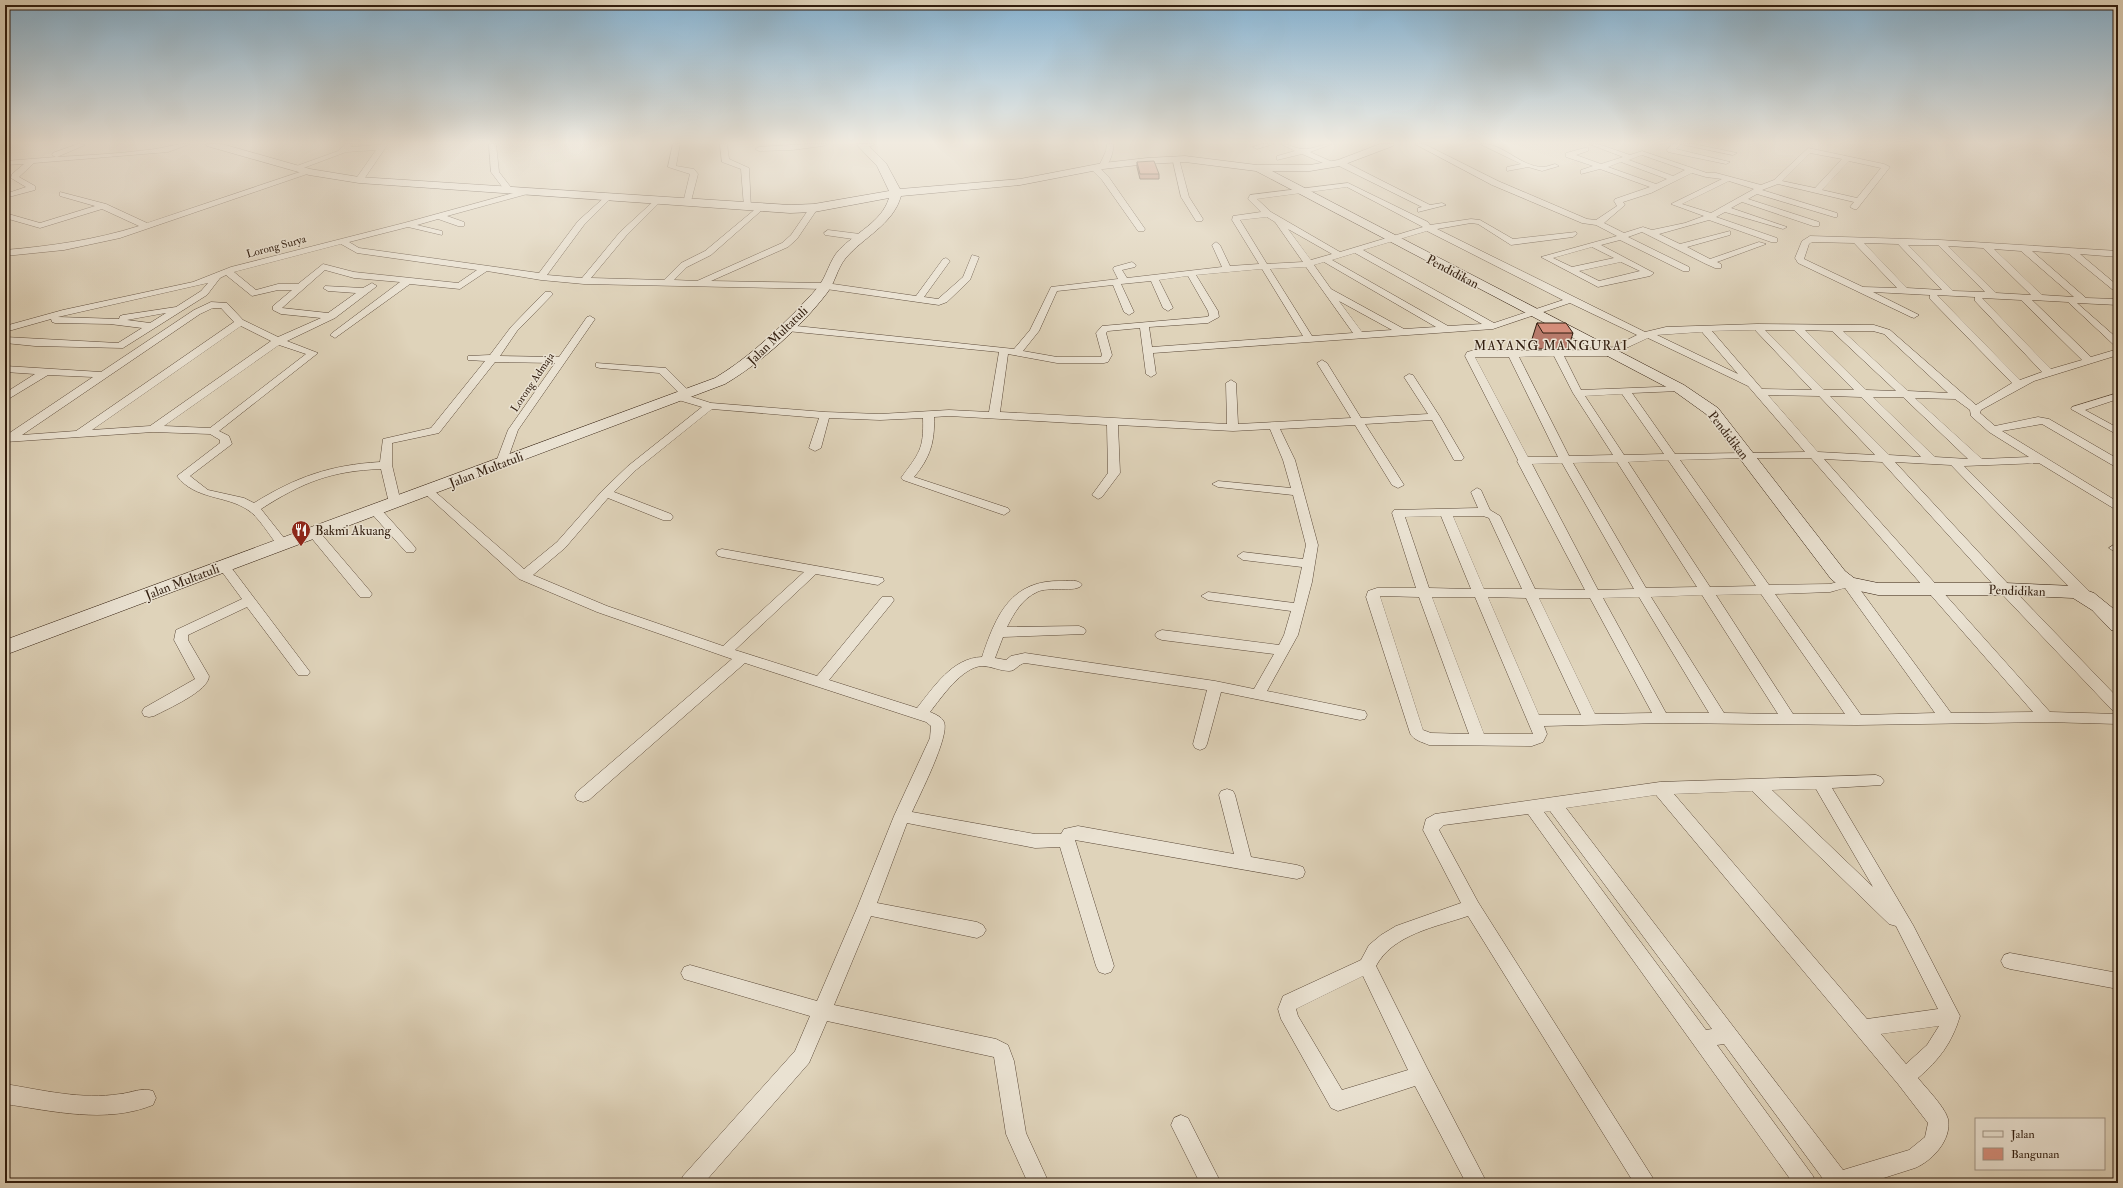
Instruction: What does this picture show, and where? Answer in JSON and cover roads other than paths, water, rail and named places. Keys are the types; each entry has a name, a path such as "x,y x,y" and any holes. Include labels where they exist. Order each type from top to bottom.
{"street":[{"path":"81,199 103,206 146,226"},
{"path":"5,253 83,244 117,236 226,199"},
{"name":"Lorong Surya","path":"216,278 229,272 498,199"},
{"path":"541,277 581,223 605,199"},
{"path":"648,199 754,208 814,208 861,199"},
{"path":"752,199 754,208"},
{"name":"Jalan Multatuli","path":"5,648 223,565 428,491 720,381 733,374 749,362 787,328 826,286 840,258 860,237 884,216 895,204 895,199"},
{"path":"1120,199 1141,229"},
{"path":"1187,199 1199,219"},
{"path":"1252,199 1268,214 1340,255"},
{"name":"Pendidikan","path":"1316,199 1609,353 1680,388 1712,411 1744,455 1838,574 1848,583 1878,589 2005,589 2074,592 2084,594"},
{"path":"1378,199 1425,224 1428,228 1571,300 1757,389 1821,393 1958,396"},
{"path":"1411,199 1429,208"},
{"path":"1532,199 1585,221 1598,223 1686,269"},
{"path":"1598,223 1620,207 1618,201 1622,199"},
{"path":"1684,199 1674,204 1774,240"},
{"path":"1652,233 1686,225 1710,216 1740,199"},
{"path":"1742,199 1816,224"},
{"path":"1789,199 1834,215"},
{"path":"1843,199 1857,204 1861,199"},
{"path":"584,281 622,234 657,200"},
{"path":"1407,214 1442,205"},
{"path":"5,215 40,226 103,206"},
{"path":"667,282 684,265 708,253 754,208"},
{"path":"698,283 784,245 794,237 814,208"},
{"path":"1725,209 1783,227"},
{"path":"1268,214 1236,218 1309,339"},
{"path":"438,216 461,224"},
{"path":"1277,219 1360,336"},
{"path":"1017,352 1034,331 1052,290 1227,269 1308,264 1428,228 1475,221 1511,242 1573,234"},
{"path":"407,225 440,233"},
{"path":"1594,245 1651,273 1598,284 1546,257 1568,250 1623,237 1641,229 1718,266"},
{"path":"828,233 860,237"},
{"path":"1680,247 1727,233"},
{"path":"1914,315 1802,261 1799,258 1805,243 1808,240 1940,243 2118,255"},
{"path":"341,241 357,250 541,277 584,281 826,286 935,302 944,300 967,278 975,257"},
{"path":"1858,242 1904,290"},
{"path":"1901,242 1949,292"},
{"path":"1940,243 1992,294"},
{"path":"1709,262 1762,244"},
{"path":"1216,245 1227,269"},
{"path":"1986,246 2038,296"},
{"path":"2024,249 2083,300"},
{"path":"1356,250 1493,326"},
{"path":"2072,251 2118,291"},
{"path":"1325,259 1448,330"},
{"path":"1571,270 1622,259"},
{"path":"918,300 946,261"},
{"path":"1129,312 1117,269 1132,265"},
{"path":"332,316 277,310 276,306 323,267 354,275 460,286 486,268"},
{"path":"229,272 231,276 252,293 256,294 278,287 299,288"},
{"path":"787,328 1004,350 1057,360 1104,360 1107,356 1102,330 1208,320 1214,317 1191,274"},
{"path":"5,340 34,344 120,346 204,293 216,278"},
{"path":"5,329 216,278"},
{"path":"1154,278 1168,308"},
{"path":"335,335 408,281"},
{"path":"153,430 263,350 278,341 307,329 332,316 368,288 328,288"},
{"path":"1860,288 1992,294 2118,307"},
{"path":"1327,289 1404,333"},
{"path":"1870,293 1978,299 2025,298 2038,296 2118,302"},
{"path":"395,503 386,465 387,441 395,438 435,431 492,359 514,328 548,294"},
{"path":"1933,296 2018,384"},
{"path":"2025,298 2090,361"},
{"path":"1978,299 2048,372"},
{"path":"1148,350 1493,326 1571,300"},
{"path":"2072,303 2118,344"},
{"path":"7,439 102,375 211,305 224,305 240,322 278,341 313,353 212,431"},
{"path":"110,321 180,308"},
{"name":"Lorong Admaja","path":"502,462 513,430 590,319"},
{"path":"38,320 110,321 151,326"},
{"path":"79,434 240,322"},
{"path":"1144,326 1151,374"},
{"path":"1758,327 1886,459 2005,589 2118,706"},
{"path":"1662,718 1523,461 1470,356 1474,354 1609,353 1646,335 1666,330 1758,327 1874,328 1887,332 1958,396 1976,409 1976,414 1993,430 2118,507"},
{"path":"1796,327 1932,461"},
{"path":"1835,328 1979,463"},
{"path":"1705,329 1813,455 1934,588 2046,717"},
{"path":"994,415 1004,350"},
{"path":"1976,409 2018,384 2048,372 2118,352"},
{"path":"1512,354 1565,458 1642,592 1719,718"},
{"path":"1557,354 1578,393 1704,591 1788,719"},
{"path":"472,358 561,360"},
{"path":"1322,363 1398,485"},
{"path":"600,365 662,370 682,396 710,406 825,415 994,415 1233,428 1274,427 1435,417"},
{"path":"5,369 102,375"},
{"path":"5,398 47,372"},
{"path":"1409,377 1435,417 1458,458"},
{"path":"1231,383 1233,428"},
{"path":"1578,393 1680,388"},
{"path":"1625,391 1765,591 1858,720"},
{"path":"2118,396 2076,409 2118,432"},
{"path":"524,576 561,545 606,493 632,468 710,406"},
{"path":"928,414 929,439 927,449 923,460 907,478 1004,511"},
{"path":"816,448 825,415"},
{"path":"1993,430 2038,420 2045,421 2118,464"},
{"path":"1098,495 1114,473 1112,422"},
{"path":"1258,695 1291,635 1310,564 1312,545 1289,460 1274,427"},
{"path":"7,439 153,430 212,431 225,438 226,444 183,476 204,492 240,502 254,508 282,543"},
{"path":"1523,461 1565,458 1620,459 1744,455 1813,455 1979,463 2041,460"},
{"path":"1954,462 2084,594 2094,601 2118,625"},
{"path":"254,508 280,492 319,474 354,468 386,465"},
{"path":"1218,484 1298,492"},
{"path":"428,491 524,576 602,609 725,652 920,714 938,724 938,731 928,759 902,816 866,908 802,1057 690,1183"},
{"path":"1477,492 1485,512"},
{"path":"606,493 667,517"},
{"path":"375,510 410,549"},
{"path":"1446,512 1478,593 1540,734 1538,738 1428,739 1417,733 1373,597 1373,594 1377,592 1424,593 1478,593 1532,594 1594,594 1765,591 1830,588 1848,583 1946,717"},
{"path":"1478,739 1424,593 1398,513 1485,512 1494,516 1590,718"},
{"path":"313,532 365,594"},
{"path":"722,553 813,570 838,572 878,581"},
{"path":"1243,556 1310,564"},
{"path":"223,565 303,672"},
{"path":"725,652 813,570"},
{"path":"987,662 997,632 1014,603 1021,596 1031,590 1045,586 1076,585"},
{"path":"1208,596 1299,608"},
{"path":"820,682 887,600"},
{"path":"149,712 190,690 202,680 202,676 181,640 182,633 249,601"},
{"path":"997,632 1079,631"},
{"path":"1162,635 1284,650"},
{"path":"583,796 743,657"},
{"path":"920,714 961,669 974,662 987,662 1010,666 1016,660 1026,658 1215,686 1360,715"},
{"path":"1200,744 1215,686"},
{"path":"1535,721 1590,718 1858,720 1946,717 2046,717 2118,720"},
{"path":"1646,1183 1472,908 1436,841 1431,830 1432,824 1441,819 1660,788 1876,781"},
{"path":"1820,782 1907,930 1951,1016 1946,1034 1935,1052 1905,1077"},
{"path":"1755,784 1907,930"},
{"path":"1554,804 1838,1183 1915,1158 1932,1144 1937,1132 1938,1120 1905,1077 1864,1028 1660,788"},
{"path":"1227,795 1244,863"},
{"path":"1531,806 1806,1183"},
{"path":"902,816 1035,841 1066,840"},
{"path":"1066,840 1070,834 1078,833 1297,872"},
{"path":"1066,840 1105,966"},
{"path":"866,908 976,930"},
{"path":"1420,1075 1338,1101 1335,1099 1290,1019 1287,1009 1289,1002 1367,966 1375,951 1387,940 1402,931 1472,908"},
{"path":"1624,932 1646,927"},
{"path":"2010,961 2118,981"},
{"path":"1367,966 1420,1075 1477,1183"},
{"path":"690,973 822,1011 996,1048 1000,1051 1004,1061 1016,1134 1039,1183"},
{"path":"1864,1028 1951,1016"},
{"path":"1701,1040 1727,1034"},
{"path":"5,1094 79,1104 119,1104 146,1098"},
{"path":"1181,1125 1211,1183"}],"place":[{"name":"Bakmi Akuang","path":"301,547"}],"district":[{"name":"MAYANG MANGURAI","path":"1551,345"}]}
